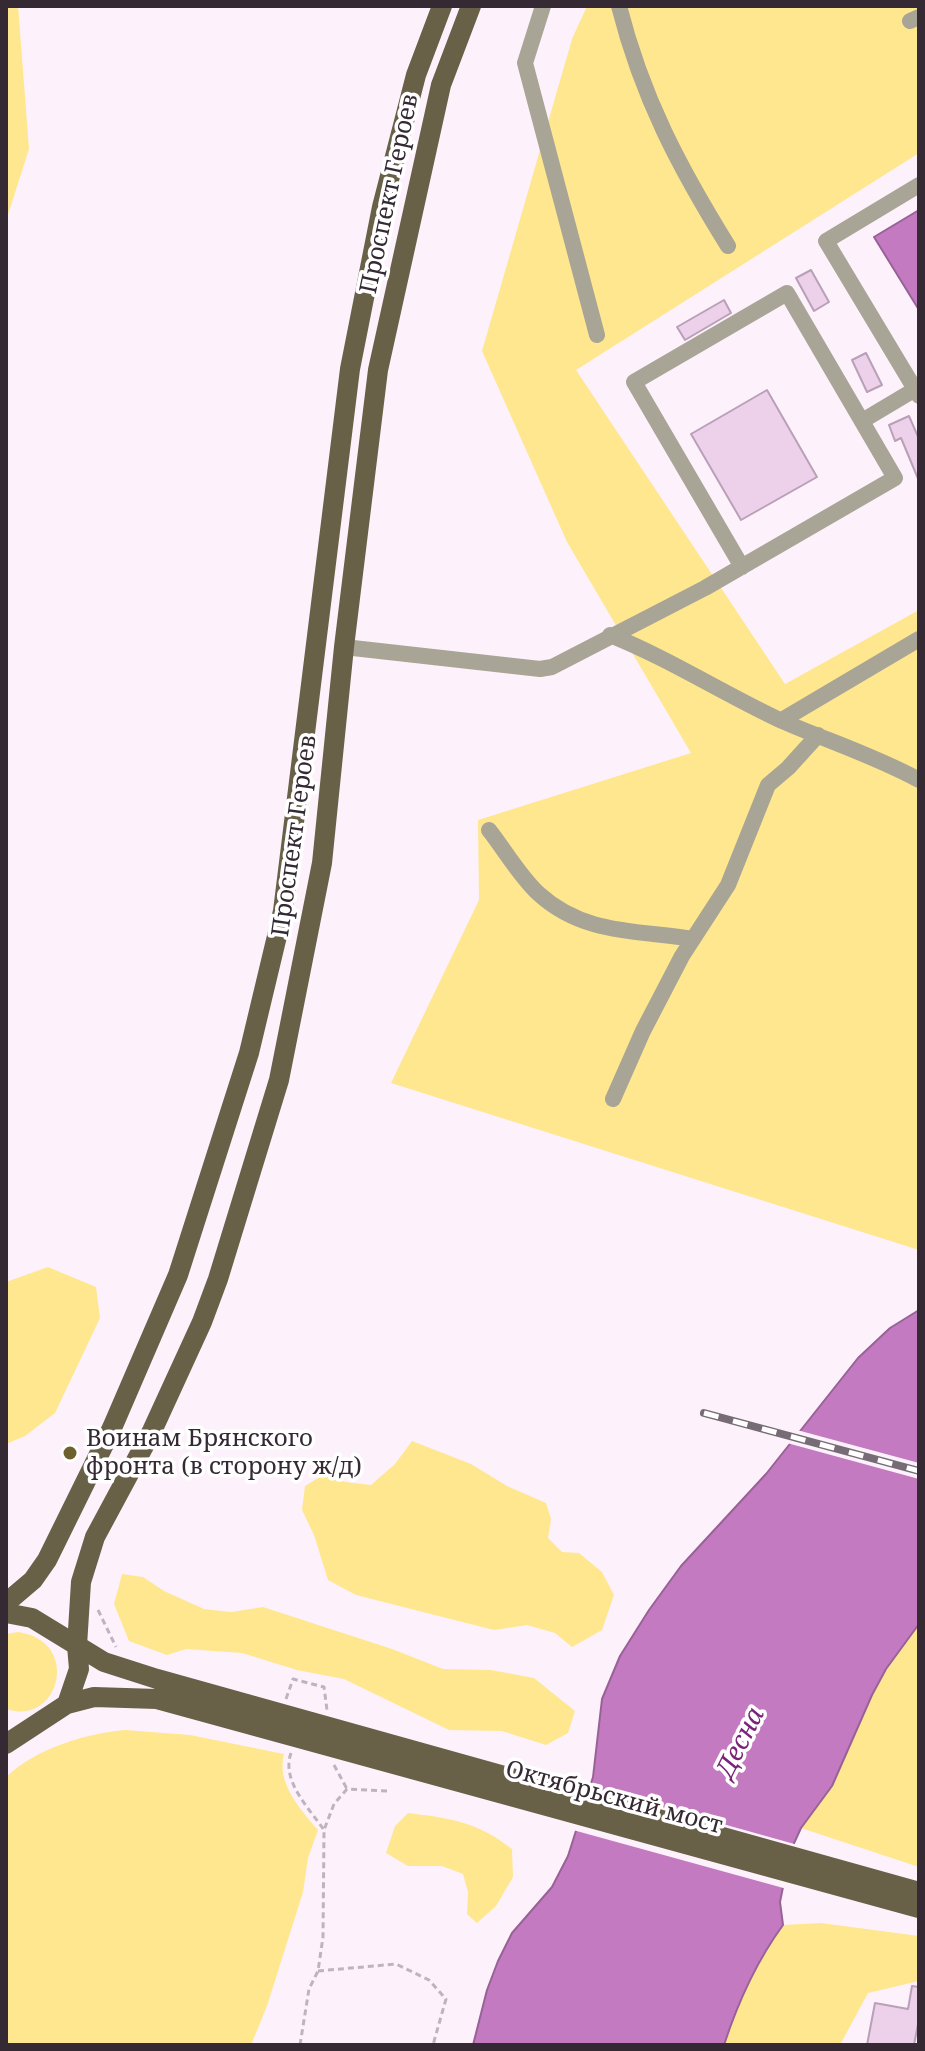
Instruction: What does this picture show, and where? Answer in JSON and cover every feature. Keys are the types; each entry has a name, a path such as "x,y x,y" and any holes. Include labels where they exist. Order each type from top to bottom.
{"main road":[{"name":"Проспект Героев","path":"6,1603 33,1580 47,1560 112,1428 178,1275 249,1053 283,911 350,369 382,207 416,75 442,6"},
{"name":"Проспект Героев","path":"67,1704 79,1669 77,1646 81,1582 95,1537 152,1431 202,1322 279,1080 322,863 344,647 378,370 441,85 471,6"},
{"path":"6,1613 44,1623 104,1662 296,1728"},
{"path":"6,1744 67,1704 94,1697 157,1699 296,1728"},
{"path":"6,1725 30,1728"},
{"name":"Октябрьский мост","path":"296,1728 919,1892"},
{"name":"Октябрьский мост","path":"296,1728 919,1908"}],"street":[{"path":"543,6 525,63 597,335"},
{"path":"619,6 649,101 666,140 728,246"},
{"path":"862,421 918,391 826,241 919,185"},
{"path":"344,647 540,669 552,667 705,588 742,567 895,478 787,293 634,382 742,567"},
{"path":"610,635 646,649 782,720 866,753 919,780"},
{"path":"782,720 919,639"},
{"path":"613,1099 643,1031 693,939 728,885 768,785 818,735"},
{"path":"489,830 539,894 573,916 615,931 693,939"}],"path":[{"path":"97,1607 116,1648"},
{"path":"293,1679 286,1699 296,1728 287,1763 294,1788 324,1830"},
{"path":"300,2045 309,1989 318,1971 323,1937 324,1830 334,1804 347,1789 387,1791"},
{"path":"318,1971 396,1964 429,1980 446,1999 433,2045"}],"shaded area":[{"path":"6,6 18,6 29,149 6,221"},
{"path":"587,6 919,6 919,153 576,370 785,684 919,610 919,1250 391,1083 479,900 478,820 691,753 567,542 482,351 572,39"},
{"path":"48,1267 96,1287 100,1318 55,1413 25,1436 6,1444 6,1282"},
{"path":"412,1441 471,1464 507,1486 546,1503 551,1519 548,1538 562,1552 579,1553 602,1572 614,1595 602,1630 572,1647 555,1633 527,1625 494,1630 356,1595 328,1580 314,1535 302,1510 305,1486 328,1472 345,1482 371,1485 395,1464"},
{"path":"122,1574 143,1577 164,1591 204,1609 231,1612 263,1607 443,1669 491,1670 534,1678 575,1711 568,1733 546,1745 502,1731 449,1730 344,1679 297,1670 242,1653 186,1649 167,1655 129,1641 114,1604"},
{"path":"919,1624 919,1867 801,1828 832,1786 886,1669"},
{"path":"18,1632 38,1639 51,1650 57,1665 56,1681 50,1695 40,1706 25,1711 6,1709 6,1634"},
{"path":"125,1730 190,1735 284,1754 282,1765 287,1786 318,1830 308,1858 303,1892 267,2006 251,2045 6,2045 6,1777 46,1750 93,1735"},
{"path":"408,1813 475,1827 512,1849 513,1877 496,1906 477,1923 467,1914 468,1892 463,1874 442,1866 408,1866 386,1853 395,1826"},
{"path":"821,1923 919,1936 919,1981 868,1993 840,2045 724,2045 749,1983 783,1925"}],"water":[{"path":"919,210 919,310 874,237"},
{"name":"Десна","path":"919,1310 919,1624 886,1669 832,1786 801,1828 790,1852 780,1902 783,1925 749,1983 724,2045 473,2045 487,1990 512,1933 552,1887 568,1856 593,1777 602,1699 620,1656 681,1566 766,1474 858,1358 890,1328"}],"pier":[{"path":"797,1430 919,1463 919,1479 787,1443"},
{"path":"587,1786 798,1845 787,1889 573,1830"}],"building":[{"path":"811,270 829,302 814,311 796,278"},
{"path":"724,300 731,313 685,340 677,327"},
{"path":"866,353 882,385 867,392 852,360"},
{"path":"767,390 817,477 741,520 691,434"},
{"path":"909,416 919,439 919,481 901,438 895,441 889,425"},
{"path":"912,1986 919,1987 919,2019 914,2045 867,2045 875,2003 908,2009"}],"railway":[{"path":"704,1413 919,1471"}],"place":[{"name":"Воинам Брянского фронта (в сторону ж/д)","path":"70,1453"}]}
